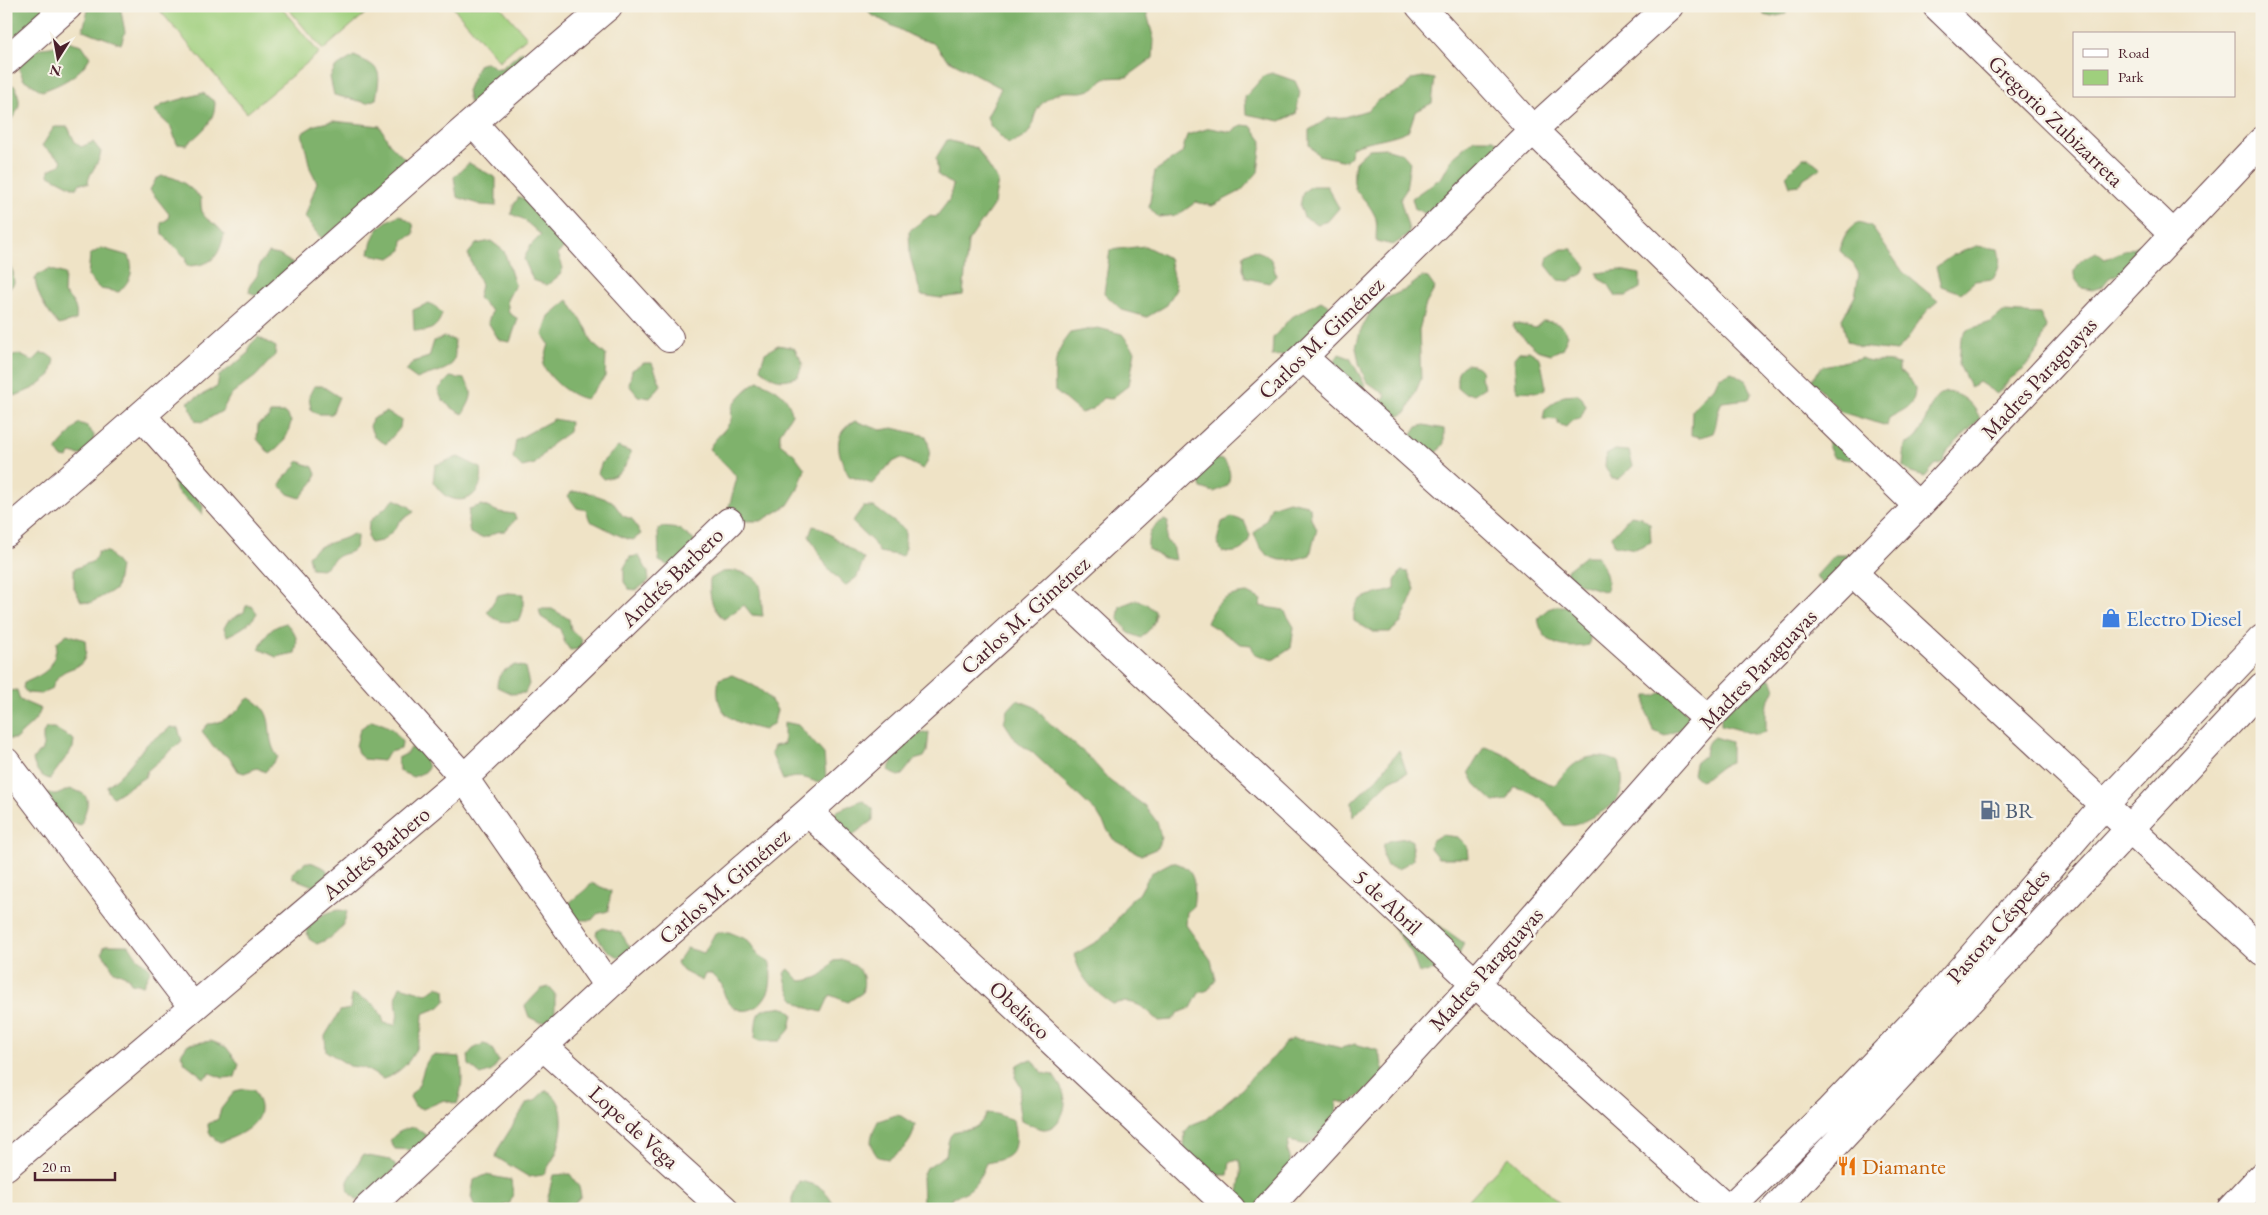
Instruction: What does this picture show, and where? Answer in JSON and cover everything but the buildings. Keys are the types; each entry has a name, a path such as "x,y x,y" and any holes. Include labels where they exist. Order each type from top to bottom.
{"street":[{"path":"6,61 68,6"},
{"path":"1420,6 1533,130 1918,506"},
{"name":"Carlos M. Giménez","path":"367,1209 608,986 808,812 1054,590 1303,357 1533,130 1669,6"},
{"name":"Gregorio Zubizarreta","path":"1937,6 2174,235"},
{"path":"6,533 142,417 598,10"},
{"path":"473,123 669,338"},
{"name":"Madres Paraguayas","path":"1266,1209 1475,983 1708,719 1918,506 2262,141"},
{"path":"1303,357 1708,719"},
{"path":"142,417 464,778 608,986"},
{"name":"Andrés Barbero","path":"6,1166 464,778 729,522"},
{"path":"1852,572 2102,806 2262,951"},
{"name":"5 de Abril","path":"1054,590 1475,983 1728,1209"},
{"name":"Pastora Céspedes","path":"1728,1209 1830,1110 1926,1010 2102,806 2262,638"},
{"name":"Pastora Céspedes","path":"1775,1209 2262,687"},
{"path":"6,762 193,1007"},
{"name":"Obelisco","path":"808,812 1231,1209"},
{"name":"Lope de Vega","path":"544,1046 724,1209"},
{"path":"2231,1209 2262,1176"}],"green space":[{"path":"6,6 50,6 6,44"},
{"path":"89,6 120,6 125,32 121,44 83,30"},
{"path":"156,6 280,6 319,53 247,113"},
{"path":"286,6 374,6 323,50"},
{"path":"452,6 500,6 527,37 499,61"},
{"path":"866,6 1145,6 1154,40 1153,58 1127,77 1104,78 1089,90 1062,92 1054,95 1040,106 1026,135 1008,144 991,127 987,117 1001,88 947,59 933,43 916,38 870,14"},
{"path":"1762,6 1787,6 1786,14 1772,17 1764,15"},
{"path":"67,41 82,45 90,57 76,74 56,86 42,91 23,79 19,68 31,53 41,48 52,47"},
{"path":"522,51 537,62 474,104 469,102 467,91 478,65 487,63 495,68 502,68"},
{"path":"354,56 375,67 379,76 376,99 367,103 334,95 330,77 335,68"},
{"path":"1272,73 1295,81 1300,92 1296,114 1280,121 1246,114 1245,97 1265,75"},
{"path":"1423,77 1435,79 1432,103 1415,112 1409,130 1352,147 1351,156 1346,161 1318,155 1309,145 1309,130 1329,118 1345,117 1368,110 1378,100 1403,89 1412,79"},
{"path":"6,84 15,86 19,103 17,112 6,126"},
{"path":"203,93 215,102 210,122 186,145 177,144 171,127 154,111 164,104"},
{"path":"333,121 380,126 389,143 412,166 323,239 305,217 317,182 310,168 302,133 315,125"},
{"path":"1242,125 1251,126 1262,141 1258,172 1241,191 1212,206 1196,202 1178,215 1158,217 1149,207 1155,171 1182,153 1187,135 1210,128 1231,132"},
{"path":"54,127 68,127 75,142 81,147 93,142 101,152 88,180 88,184 80,183 77,188 74,188 49,175 49,170 60,165 62,160 42,146"},
{"path":"1474,139 1494,139 1508,152 1431,216 1415,209 1412,198 1442,177 1453,157"},
{"path":"947,140 977,148 998,181 994,204 968,242 963,295 941,298 921,295 910,256 909,231 929,216 936,217 949,200 953,185 938,175 936,158"},
{"path":"1385,148 1402,153 1410,162 1406,190 1400,199 1409,230 1408,235 1393,245 1376,241 1375,217 1369,206 1357,192 1354,182 1355,162 1369,149"},
{"path":"1803,158 1809,158 1821,168 1804,178 1800,185 1790,186 1786,175"},
{"path":"469,163 496,178 496,206 481,205 457,197 454,177"},
{"path":"162,176 179,180 201,198 204,216 224,234 220,249 213,259 208,262 187,266 185,257 162,234 161,223 168,219 169,214 150,190 156,179"},
{"path":"1312,186 1327,186 1339,208 1328,221 1318,224 1304,217 1300,206 1303,192"},
{"path":"519,197 537,203 569,241 558,254 563,268 560,275 547,285 533,280 524,259 530,246 541,235 523,219 511,214 513,206"},
{"path":"400,215 413,224 414,234 403,240 402,250 390,258 369,254 378,229 387,221"},
{"path":"1859,222 1871,226 1903,272 1938,301 1926,312 1897,351 1859,347 1847,341 1842,319 1855,296 1859,274 1852,262 1840,251 1846,234"},
{"path":"491,241 504,251 515,285 507,300 509,313 518,319 510,342 499,340 488,322 492,311 478,298 481,285 468,254 476,244"},
{"path":"2143,243 2159,255 2109,278 2102,287 2092,290 2082,288 2076,280 2074,270 2089,255 2096,252 2105,259"},
{"path":"1145,246 1169,258 1176,289 1167,305 1147,317 1122,310 1104,293 1110,250"},
{"path":"1977,246 1998,249 1999,264 1993,279 1975,281 1961,293 1941,286 1936,267 1953,255"},
{"path":"101,248 129,256 132,267 130,276 119,292 100,289 88,276 90,255"},
{"path":"1562,249 1572,249 1586,267 1583,274 1569,281 1558,280 1546,265 1548,257"},
{"path":"1253,250 1264,254 1272,261 1276,276 1269,283 1246,278 1243,269 1244,255"},
{"path":"269,253 279,255 297,266 263,298 249,292 250,285 257,276 260,263"},
{"path":"6,257 13,272 14,283 11,287 6,287"},
{"path":"49,269 65,274 64,294 74,305 76,320 59,325 43,304 35,279 39,274"},
{"path":"1620,270 1640,274 1640,288 1626,296 1616,296 1608,284 1599,279 1597,273"},
{"path":"1422,277 1428,278 1435,288 1426,304 1419,330 1421,379 1407,412 1390,420 1378,406 1386,395 1366,381 1359,363 1356,347 1360,332 1375,303 1405,290"},
{"path":"568,300 587,329 592,343 606,355 605,377 586,399 573,395 561,387 543,365 549,344 543,335 549,316"},
{"path":"1321,301 1332,308 1326,324 1293,355 1272,356 1273,338 1290,318"},
{"path":"429,303 442,313 441,318 436,326 428,330 414,330 413,310"},
{"path":"2003,312 2040,314 2046,326 2039,349 2024,369 2010,379 1997,394 1979,382 1971,388 1959,365 1961,338 1967,330 1991,322"},
{"path":"1543,321 1558,324 1568,335 1562,349 1551,354 1537,350 1513,328 1514,323 1535,328"},
{"path":"1098,328 1122,334 1135,351 1129,385 1111,399 1103,398 1093,409 1081,413 1055,391 1056,360 1061,347 1070,333"},
{"path":"258,337 276,347 275,355 256,376 230,396 222,411 203,422 196,421 188,402 217,387 219,376 248,354 250,345"},
{"path":"444,337 454,340 455,351 451,365 417,379 406,371 413,362 429,357 434,341"},
{"path":"778,345 794,348 803,363 798,376 782,380 773,378 760,368 765,353"},
{"path":"1529,351 1540,358 1545,389 1538,392 1518,391 1516,387 1514,358 1519,352"},
{"path":"41,353 47,354 55,360 51,375 34,388 15,396 6,389 6,359 18,354 33,361"},
{"path":"1339,354 1350,358 1365,385 1359,397 1329,371"},
{"path":"1861,358 1870,361 1899,364 1899,372 1905,374 1915,388 1911,404 1889,418 1887,426 1841,412 1811,380 1823,366"},
{"path":"644,363 652,363 661,385 650,398 638,396 629,385 632,370"},
{"path":"1467,364 1480,369 1485,387 1474,394 1464,393 1457,387 1458,373"},
{"path":"1732,372 1746,381 1752,392 1749,399 1722,402 1713,433 1701,437 1691,435 1692,410 1714,388 1719,377"},
{"path":"450,377 464,379 470,388 470,400 463,414 448,405 438,390"},
{"path":"759,381 776,390 788,402 792,414 780,433 780,443 794,454 805,469 798,489 788,505 761,521 746,521 737,518 728,510 737,478 709,449 729,424 732,408 736,401"},
{"path":"314,386 322,386 339,397 332,414 318,414 311,410 309,396"},
{"path":"1946,392 1962,397 1975,409 1980,419 1948,450 1943,462 1935,465 1925,477 1911,473 1903,466 1905,445 1919,433 1934,402"},
{"path":"1577,394 1582,398 1586,406 1580,419 1571,421 1566,427 1558,424 1558,420 1543,419 1545,409 1564,395"},
{"path":"386,412 401,420 400,428 386,444 374,437 370,427 372,419"},
{"path":"270,413 285,413 291,421 284,440 270,454 257,439 258,424 269,418"},
{"path":"554,419 570,422 569,432 552,444 535,464 522,467 513,458 516,440"},
{"path":"855,421 881,430 893,428 926,436 929,453 926,465 923,469 901,458 891,463 872,484 849,476 838,446 842,432"},
{"path":"79,423 87,426 94,435 93,448 84,456 70,453 68,458 61,457 57,451 58,447"},
{"path":"1424,425 1444,429 1444,443 1434,457 1408,441 1417,427"},
{"path":"1830,431 1853,456 1851,460 1834,458 1828,442"},
{"path":"618,447 631,452 627,463 614,476 603,479 598,473 602,462"},
{"path":"1615,450 1629,451 1633,466 1619,479 1612,479 1605,466 1606,455"},
{"path":"458,457 481,468 482,476 473,495 461,500 446,496 433,482 435,465"},
{"path":"1223,459 1230,472 1227,486 1214,492 1201,488 1197,474 1212,460"},
{"path":"298,461 313,467 316,474 314,481 300,498 288,494 280,485"},
{"path":"176,471 203,505 202,515 177,492 172,478"},
{"path":"584,491 612,501 623,516 632,519 641,534 633,540 628,539 590,521 586,510 577,508 568,496 571,492"},
{"path":"395,499 410,507 414,512 399,522 396,528 382,541 370,543 368,537 369,522"},
{"path":"1289,501 1307,505 1310,508 1311,519 1317,529 1310,555 1292,560 1276,559 1263,551 1254,533 1267,518 1271,507"},
{"path":"482,505 499,512 514,514 516,519 505,531 485,537 477,536 470,533 469,509"},
{"path":"863,507 874,507 905,530 905,550 903,556 879,552 873,542 852,522"},
{"path":"1631,515 1641,517 1650,524 1651,542 1635,549 1614,545 1612,536"},
{"path":"1232,517 1244,521 1250,535 1249,540 1240,550 1222,552 1217,541 1222,522"},
{"path":"1164,520 1168,522 1166,541 1172,545 1175,560 1163,558 1148,549 1148,540 1153,528"},
{"path":"813,526 821,528 864,559 857,577 845,586 827,567 809,536"},
{"path":"662,527 679,529 695,541 681,572 659,561 658,529"},
{"path":"353,534 357,536 357,543 353,550 338,556 322,569 311,568 308,556 312,551"},
{"path":"98,552 108,552 120,567 116,589 90,603 81,601 74,588 74,569 94,561"},
{"path":"1835,555 1853,555 1825,589 1816,576"},
{"path":"639,556 648,572 649,581 636,590 629,589 624,582 624,568 630,557"},
{"path":"1585,556 1597,556 1600,560 1607,577 1606,592 1565,579 1567,570"},
{"path":"737,571 747,574 758,582 761,592 763,616 752,615 744,605 724,619 716,610 710,591 710,579 722,572"},
{"path":"1401,571 1408,572 1415,589 1401,623 1390,632 1373,632 1354,621 1354,611 1361,599 1395,589 1395,581"},
{"path":"508,593 523,594 523,610 520,620 502,621 494,618 487,612 498,595"},
{"path":"1248,593 1262,600 1260,606 1284,610 1294,627 1291,648 1273,660 1255,654 1251,645 1241,644 1207,623 1213,610 1222,600 1234,595"},
{"path":"1136,600 1145,603 1155,611 1150,629 1141,638 1129,633 1118,618 1120,606"},
{"path":"246,606 252,606 257,613 248,624 227,636 224,628 228,621 244,612"},
{"path":"1557,606 1572,606 1591,631 1589,645 1563,646 1556,644 1544,635 1538,618 1548,609"},
{"path":"539,609 552,609 569,619 571,630 582,639 580,649 570,650 565,643 560,629 541,617"},
{"path":"286,623 296,637 295,653 276,657 259,649 269,632"},
{"path":"67,634 85,640 86,653 84,660 80,665 62,673 56,679 52,689 41,694 27,693 23,688 24,683 39,676 48,669 54,658 57,642"},
{"path":"515,665 525,667 529,684 525,693 512,694 497,687 498,679 502,673"},
{"path":"732,675 752,685 768,697 777,710 774,723 764,730 735,720 722,709 718,691 719,679"},
{"path":"1758,676 1771,679 1775,688 1766,708 1766,731 1757,735 1721,725 1721,691 1729,677"},
{"path":"17,690 20,700 41,709 33,722 16,739 6,739 6,691"},
{"path":"1667,690 1695,723 1665,736 1654,731 1646,710 1646,696 1655,696"},
{"path":"250,698 265,711 273,749 278,757 265,772 257,768 244,773 238,771 230,758 213,747 202,731 208,724 220,722 232,715"},
{"path":"1017,700 1035,707 1046,720 1088,756 1110,781 1145,806 1157,822 1161,837 1158,848 1141,855 1113,839 1097,813 1032,752 1017,742 1004,722 1007,711"},
{"path":"371,721 389,727 402,742 401,749 389,752 383,761 364,759 358,754 356,746 360,729"},
{"path":"784,722 798,725 824,754 826,779 818,783 801,777 783,780 771,753 774,746 784,744"},
{"path":"170,727 178,728 182,741 147,771 145,777 113,797 108,792 107,786 124,772 148,743"},
{"path":"46,728 54,728 74,740 73,748 50,779 38,772 33,760 38,753 43,751 43,734"},
{"path":"929,732 927,752 924,757 914,760 902,775 898,776 888,770 900,745 905,744 915,735"},
{"path":"1715,737 1731,742 1731,762 1700,780 1693,774 1695,763 1705,755 1706,747 1712,738"},
{"path":"1484,747 1505,754 1535,777 1555,785 1568,769 1575,764 1590,757 1608,758 1619,762 1622,782 1621,790 1614,803 1600,813 1577,824 1564,825 1543,800 1532,793 1515,787 1507,800 1494,802 1475,784 1469,772"},
{"path":"410,748 422,749 428,768 425,772 413,777 399,771 398,758 406,754"},
{"path":"1399,750 1407,773 1388,782 1353,817 1352,802 1377,778"},
{"path":"69,789 78,791 86,798 87,807 81,825 64,821 45,794 59,794"},
{"path":"862,800 873,809 873,820 854,834 847,842 830,820 837,811"},
{"path":"1441,835 1458,837 1467,846 1468,858 1438,858 1430,848 1431,841"},
{"path":"1408,838 1412,841 1413,860 1398,869 1387,866 1383,857 1384,844 1391,840"},
{"path":"306,862 326,869 330,879 315,890 313,886 293,878 292,873"},
{"path":"1172,862 1186,868 1193,879 1193,907 1187,912 1186,925 1211,960 1216,980 1208,990 1199,993 1191,1008 1178,1013 1172,1020 1159,1021 1138,1005 1127,1002 1113,1004 1099,994 1084,978 1074,955 1101,939 1132,898 1139,894 1151,873"},
{"path":"591,883 611,891 608,911 597,914 592,920 576,920 567,907"},
{"path":"339,910 347,911 346,918 337,932 317,944 309,939 306,930 313,922 324,914"},
{"path":"1408,914 1429,918 1464,943 1454,967 1419,973 1411,952 1392,926"},
{"path":"603,928 621,933 631,949 623,958 610,952 601,943 596,934 597,931"},
{"path":"729,932 748,940 758,955 770,963 771,979 769,991 755,1008 741,1010 734,1007 725,995 722,985 711,974 705,974 702,981 683,971 677,963 687,948 704,953 715,933"},
{"path":"105,945 129,945 136,956 151,969 143,985 131,983 128,977 114,971 102,952"},
{"path":"844,960 854,965 861,972 864,981 862,993 848,1002 830,995 822,1012 800,1004 792,996 784,973 789,969 800,981 816,978 824,973 833,961"},
{"path":"400,986 427,994 438,986 445,990 446,1001 440,1007 423,1014 418,1045 414,1054 401,1069 383,1079 364,1068 350,1066 326,1051 325,1036 340,1011 350,1009 352,994 376,1007 384,1023 395,1025 397,1020 396,997"},
{"path":"549,987 555,994 555,1015 550,1021 539,1022 529,1017 525,1006 541,989"},
{"path":"779,1007 788,1009 793,1014 790,1029 780,1041 759,1041 755,1038 758,1014 765,1009"},
{"path":"1292,1039 1313,1041 1341,1048 1355,1044 1377,1050 1384,1075 1350,1104 1337,1101 1336,1117 1308,1145 1289,1141 1287,1152 1292,1165 1255,1207 1241,1196 1239,1191 1241,1167 1239,1160 1230,1162 1228,1175 1209,1175 1184,1149 1185,1132 1191,1125 1206,1119 1243,1088 1253,1075 1274,1057 1285,1043"},
{"path":"211,1041 226,1047 239,1064 235,1077 223,1078 210,1073 204,1078 185,1063 181,1054 188,1044"},
{"path":"483,1044 491,1048 499,1061 492,1071 481,1075 469,1065 468,1055 473,1049"},
{"path":"433,1055 460,1057 462,1075 460,1092 457,1104 444,1100 423,1109 415,1106 410,1097 418,1086 427,1061"},
{"path":"1033,1060 1042,1073 1053,1075 1064,1096 1065,1105 1062,1115 1048,1129 1021,1121 1018,1102 1021,1087 1015,1077 1017,1065 1024,1061"},
{"path":"244,1089 254,1090 260,1105 259,1116 251,1127 245,1131 220,1142 211,1135 208,1124 218,1119 221,1109 235,1091"},
{"path":"546,1090 558,1101 561,1109 561,1135 556,1154 543,1175 529,1177 496,1157 498,1149 527,1103 534,1101"},
{"path":"987,1113 1013,1120 1015,1145 1013,1150 1004,1158 986,1163 974,1186 952,1197 951,1204 946,1209 923,1204 922,1177 925,1169 946,1155 951,1135 955,1132 977,1126"},
{"path":"896,1115 915,1125 910,1141 903,1149 888,1159 878,1157 872,1148 871,1139 878,1121"},
{"path":"415,1127 427,1136 414,1150 395,1149 390,1141 392,1138 401,1131"},
{"path":"363,1155 390,1160 397,1167 362,1201 356,1199 348,1190 348,1181"},
{"path":"1509,1156 1566,1209 1460,1209"},
{"path":"570,1174 579,1187 581,1196 569,1209 554,1209 547,1202 553,1175"},
{"path":"486,1175 511,1180 513,1193 510,1203 496,1209 475,1207 471,1197 474,1180"},
{"path":"799,1181 816,1185 828,1194 834,1205 831,1209 792,1209 792,1198"}],"place":[{"name":"Electro Diesel","path":"2111,618"},
{"name":"BR","path":"1990,810"},
{"name":"Diamante","path":"1847,1166"}]}
